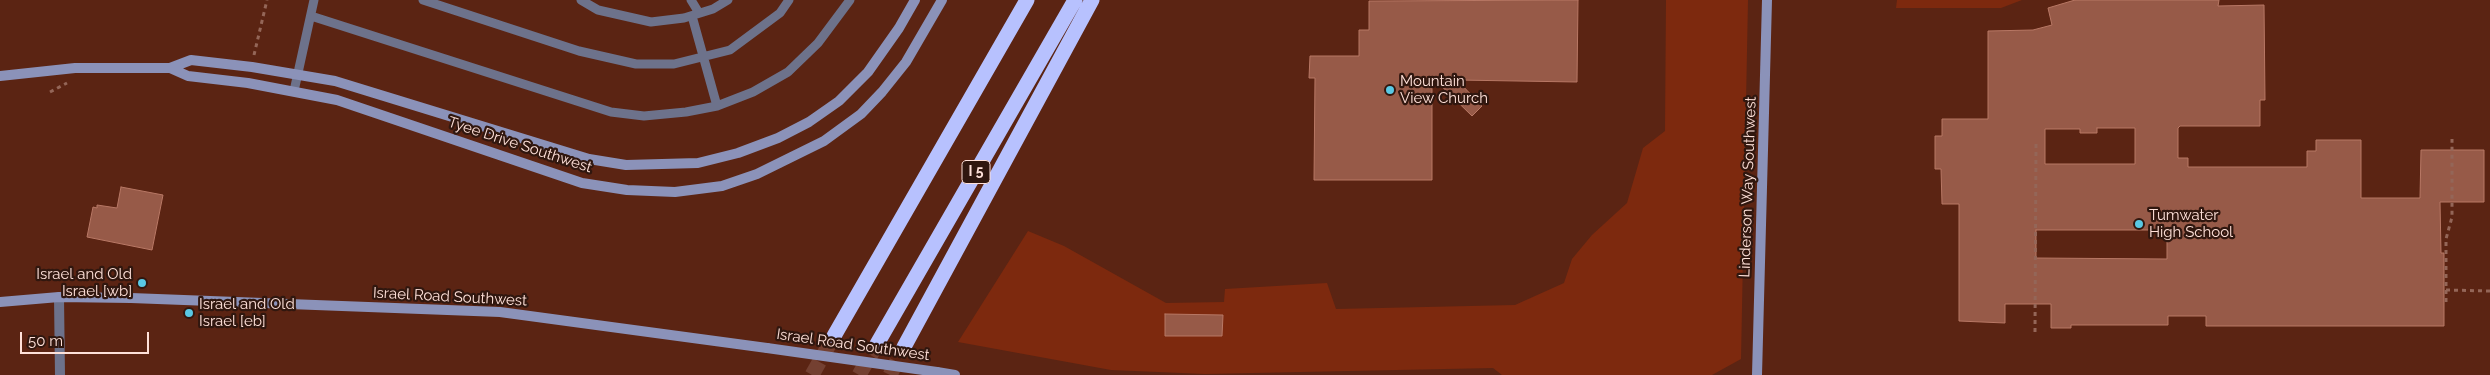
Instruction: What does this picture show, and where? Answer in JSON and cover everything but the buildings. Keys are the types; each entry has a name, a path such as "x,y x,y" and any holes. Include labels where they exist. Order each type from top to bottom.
{"highway":[{"path":"834,336 1027,0"},
{"name":"I 5","path":"877,344 1075,0"},
{"path":"904,348 1092,0"}],"street":[{"name":"Tyee Drive Southwest","path":"0,76 75,68 170,68 191,60 252,67 335,81 589,159 626,165 698,163 738,153 778,138 809,122 839,101 868,72 899,28 915,0"},
{"name":"Tyee Drive Southwest","path":"170,68 188,76 248,83 337,100 582,183 627,190 675,192 722,186 757,174 824,141 861,114 906,62 942,0"},
{"name":"Linderson Way Southwest","path":"1757,375 1767,0"},
{"name":"Israel Road Southwest","path":"0,302 59,297 500,312 955,375"},
{"path":"59,297 60,375"}],"lane":[{"path":"294,91 314,0"},
{"path":"423,0 579,51 636,64 674,64 730,50 780,13 789,0"},
{"path":"581,0 598,10 651,22 696,15 728,0"},
{"path":"691,0 717,106"},
{"path":"311,16 611,112 644,116 686,112 717,106 753,92 788,72 818,43 850,0"}],"path":[{"path":"252,67 267,0"},
{"path":"2446,302 2446,240 2452,218 2452,139"},
{"path":"2035,332 2036,141"},
{"path":"2446,290 2490,291"}],"shaded area":[{"path":"1666,0 1748,0 1741,359 1712,375 1502,375 1493,368 1205,374 1111,370 958,342 1028,231 1064,246 1166,303 1224,302 1225,289 1327,283 1336,309 1515,305 1564,283 1572,259 1592,235 1627,203 1643,148 1665,131"},
{"path":"1897,0 2022,0 2001,8 1896,8"}],"tunnel":[{"path":"812,375 834,336"},
{"path":"859,375 877,344"},
{"path":"890,375 904,347"}],"place":[{"name":"Mountain View Church","path":"1390,90"},
{"name":"Tumwater High School","path":"2139,224"},
{"name":"Israel and Old Israel [wb]","path":"142,283"},
{"name":"Israel and Old Israel [eb]","path":"189,313"}]}
